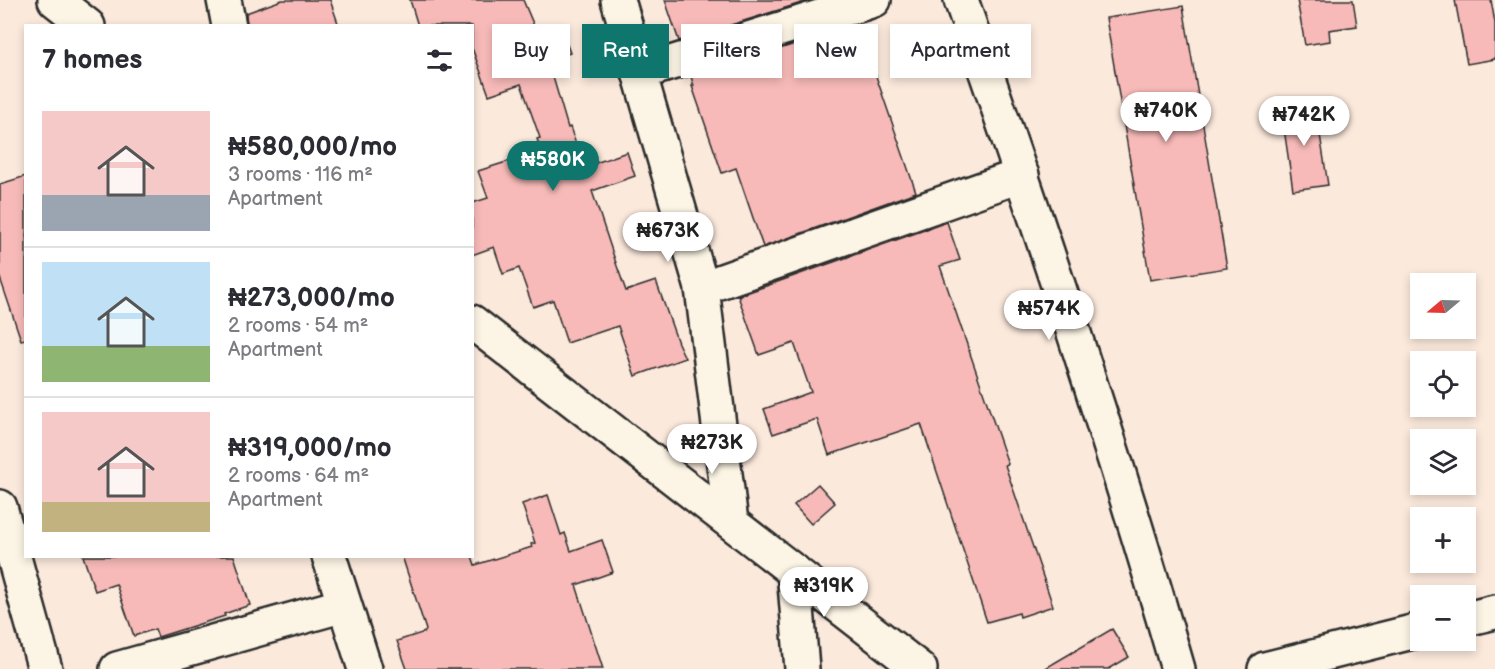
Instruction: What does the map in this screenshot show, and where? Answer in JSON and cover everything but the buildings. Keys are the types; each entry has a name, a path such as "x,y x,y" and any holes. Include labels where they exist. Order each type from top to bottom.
{"street":[{"path":"55,0 85,24"},
{"path":"224,0 229,24"},
{"path":"618,0 625,24"},
{"path":"669,65 874,0"},
{"path":"961,0 1022,175 1140,536 1179,669"},
{"path":"640,78 702,288 731,522"},
{"path":"702,288 1022,175"},
{"path":"474,324 920,669"},
{"path":"0,507 45,669"},
{"path":"330,558 365,669"},
{"path":"794,571 802,669"},
{"path":"117,669 344,604"},
{"path":"1476,617 1495,612"},
{"path":"1265,669 1410,633"}]}
